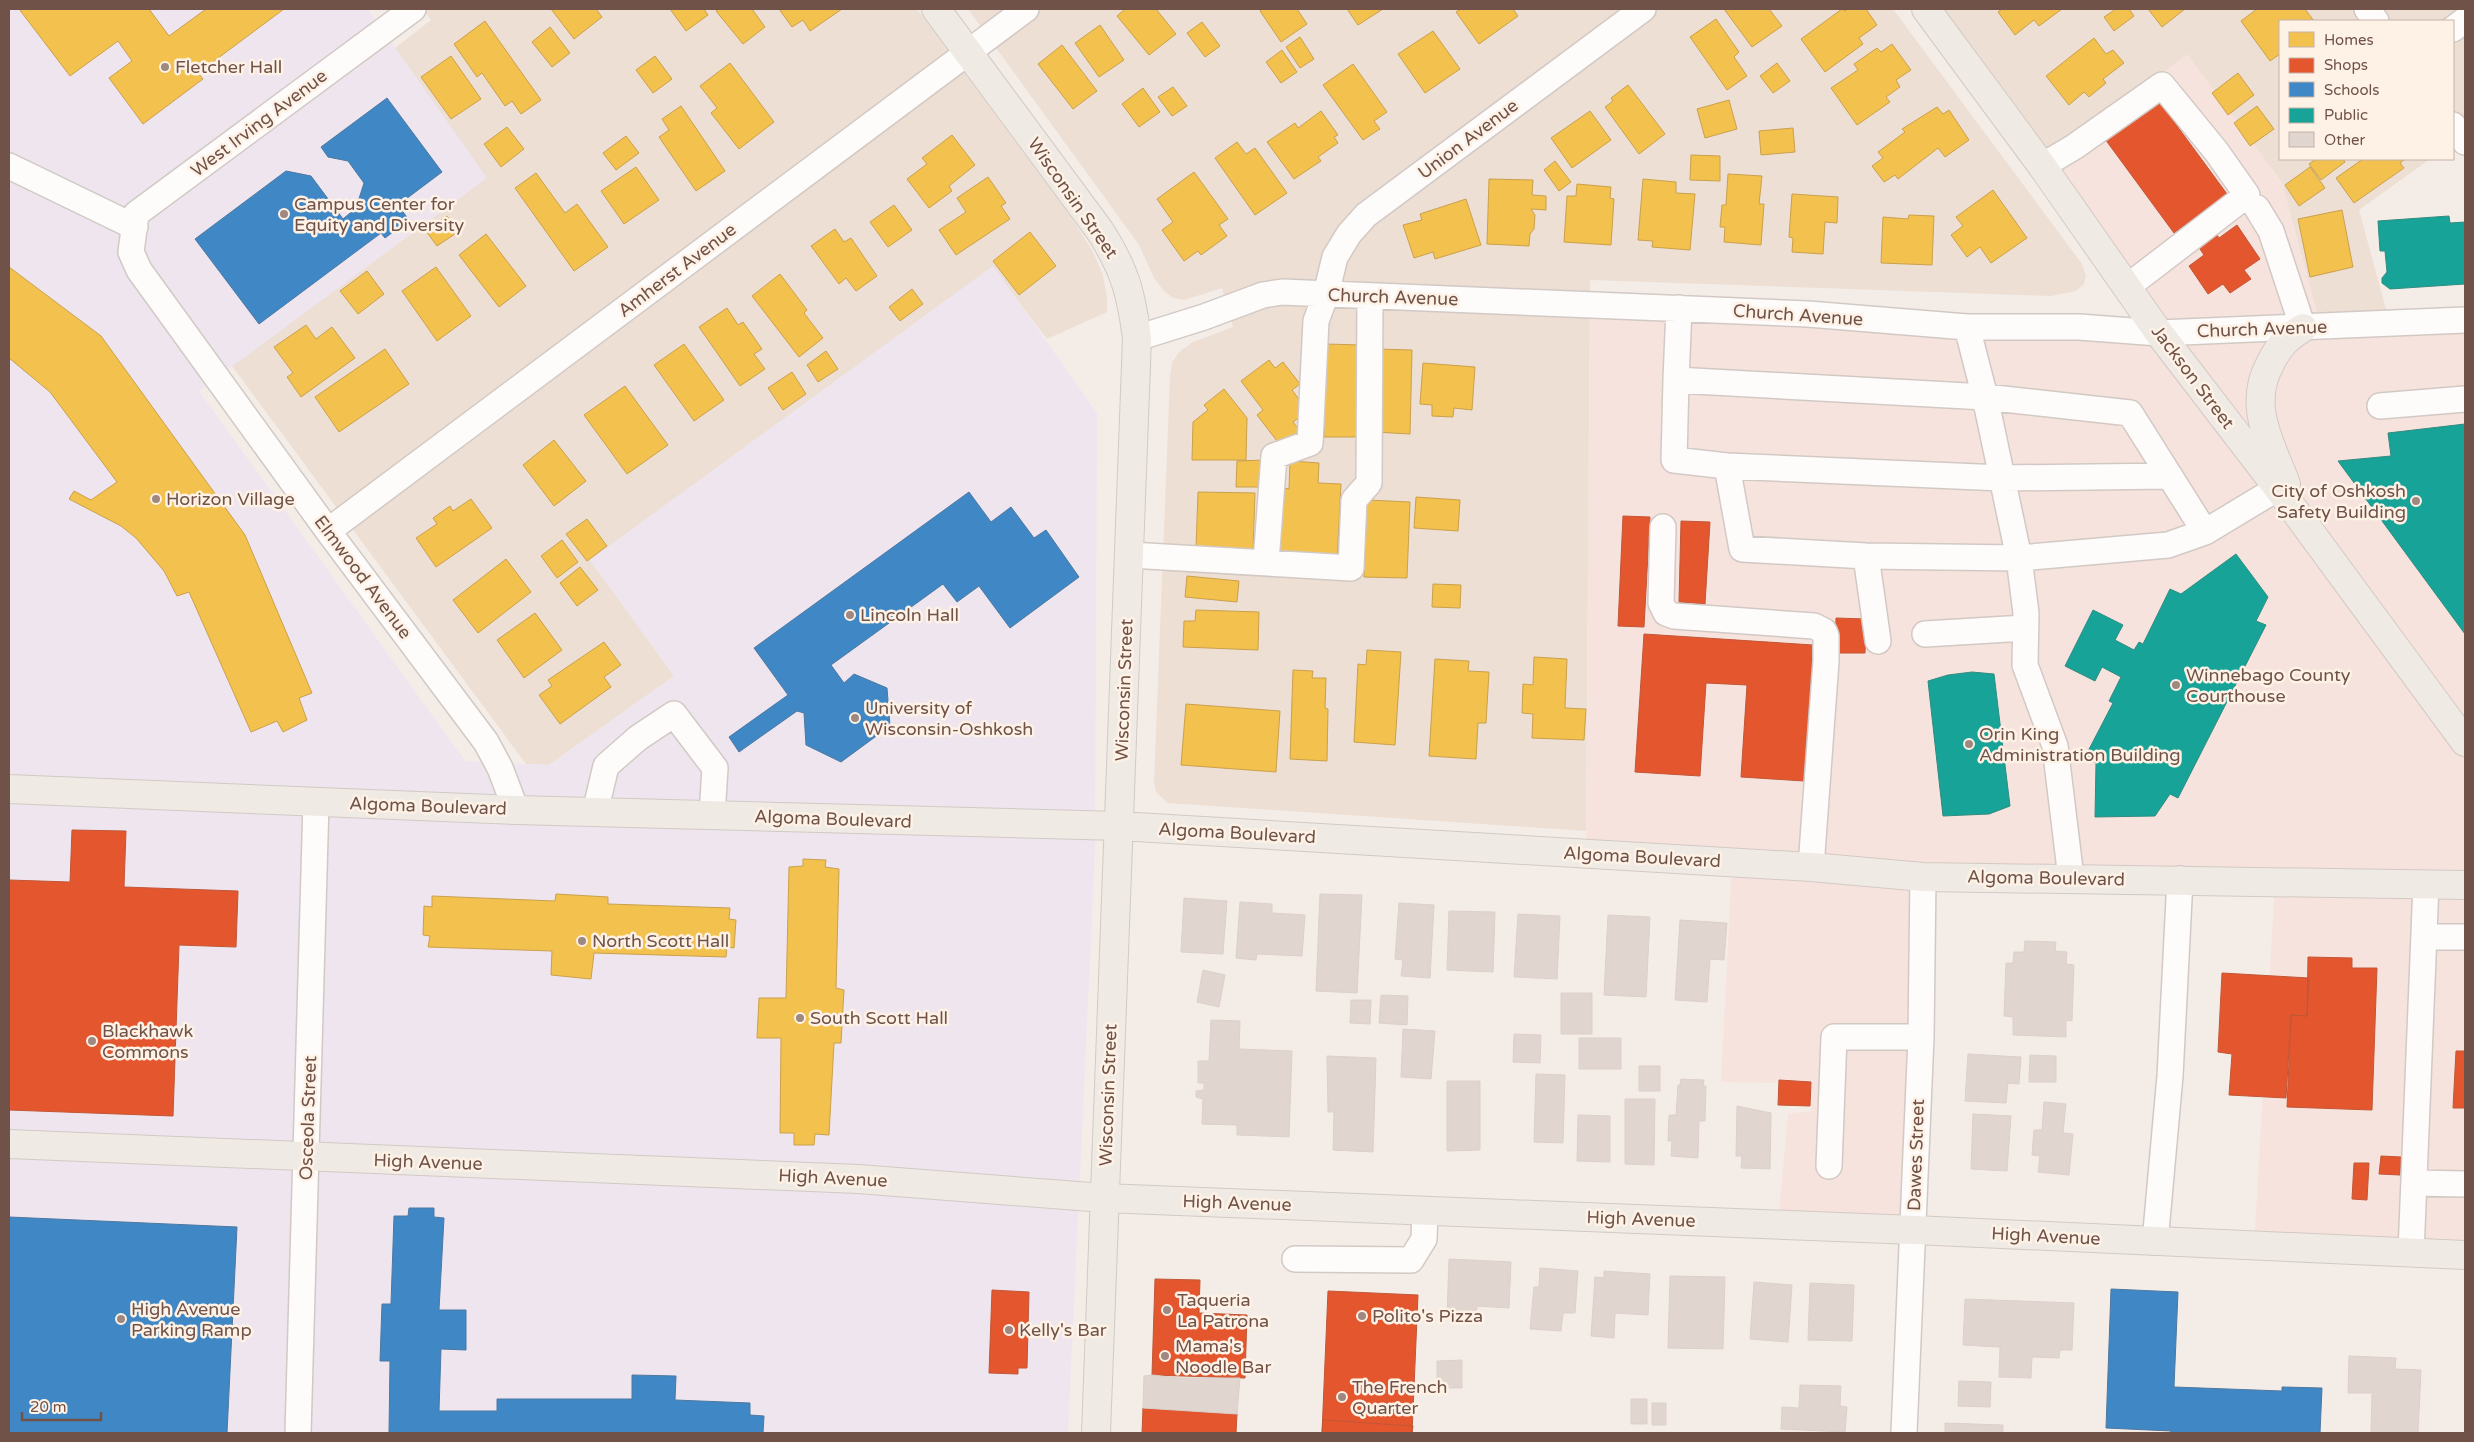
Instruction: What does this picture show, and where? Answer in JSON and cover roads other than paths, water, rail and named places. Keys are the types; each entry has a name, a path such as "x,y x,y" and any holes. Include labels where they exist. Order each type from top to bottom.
{"main road":[{"name":"Wisconsin Street","path":"936,9 1118,258 1130,291 1137,338 1096,1433"},
{"name":"Jackson Street","path":"1926,9 2042,166 2160,333 2298,514 2465,742"},
{"path":"2298,514 2262,418 2259,399 2263,378 2274,357 2286,338 2303,328"},
{"name":"Algoma Boulevard","path":"9,789 516,810 1119,826 1811,867 1923,877 2180,879 2465,885"},
{"path":"2426,884 2444,878 2465,864"},
{"name":"High Avenue","path":"9,1144 858,1179 1104,1198 1914,1230 2465,1255"}],"street":[{"name":"Amherst Avenue","path":"328,531 1026,9"},
{"name":"Union Avenue","path":"1266,562 1274,456 1310,444 1316,321 1326,294 1335,257 1349,234 1366,215 1643,9"},
{"path":"2367,9 2375,20"},
{"name":"West Irving Avenue","path":"131,252 136,214 402,12"},
{"path":"2454,27 2465,20"},
{"path":"2042,166 2074,147 2162,85 2216,151 2247,196 2127,287"},
{"path":"2454,126 2465,142"},
{"path":"9,166 135,227"},
{"path":"2257,208 2271,231 2303,328"},
{"name":"Elmwood Avenue","path":"131,252 139,270 328,531 486,742 500,768 516,810"},
{"name":"Church Avenue","path":"1137,338 1183,324 1263,295 1282,292 1808,314 1967,327 2079,327 2160,333 2465,320"},
{"path":"1130,555 1351,568 1354,500 1369,483 1370,296"},
{"path":"1679,308 1674,460 1727,466 2002,478 2170,476"},
{"path":"1967,327 1985,397 2019,558 2025,628 2025,665 2055,746 2071,878"},
{"path":"1676,380 1985,397 2130,413 2205,532"},
{"path":"2380,406 2465,399"},
{"path":"1727,466 1742,548 1866,556 2019,558 2168,545 2205,532 2278,488"},
{"path":"1663,527 1661,603 1666,613 1674,616 1814,626 1824,631 1826,636 1826,661 1811,867"},
{"path":"1866,556 1878,641"},
{"path":"1925,634 2025,628"},
{"path":"595,812 606,766 638,738 674,714 715,768 712,816"},
{"name":"Osceola Street","path":"298,1433 316,802"},
{"name":"Dawes Street","path":"1904,1433 1921,1037 1923,877"},
{"path":"2156,1242 2170,1076 2180,879"},
{"path":"2411,1253 2426,884"},
{"path":"2424,937 2465,937"},
{"path":"1829,1166 1834,1037 1921,1037"},
{"path":"2414,1183 2465,1184"},
{"path":"1295,1259 1412,1260 1424,1239 1425,1210"}],"place":[{"name":"Fletcher Hall","path":"165,67"},
{"name":"Campus Center for Equity and Diversity","path":"284,214"},
{"name":"Horizon Village","path":"156,499"},
{"name":"City of Oshkosh Safety Building","path":"2416,501"},
{"name":"Lincoln Hall","path":"850,615"},
{"name":"Winnebago County Courthouse","path":"2176,685"},
{"name":"University of Wisconsin-Oshkosh","path":"855,718"},
{"name":"Orin King Administration Building","path":"1969,744"},
{"name":"North Scott Hall","path":"582,941"},
{"name":"South Scott Hall","path":"800,1018"},
{"name":"Blackhawk Commons","path":"92,1041"},
{"name":"Taqueria La Patrona","path":"1167,1310"},
{"name":"Polito's Pizza","path":"1362,1316"},
{"name":"High Avenue Parking Ramp","path":"121,1319"},
{"name":"Kelly's Bar","path":"1009,1330"},
{"name":"Mama's Noodle Bar","path":"1165,1356"},
{"name":"The French Quarter","path":"1342,1397"}]}
